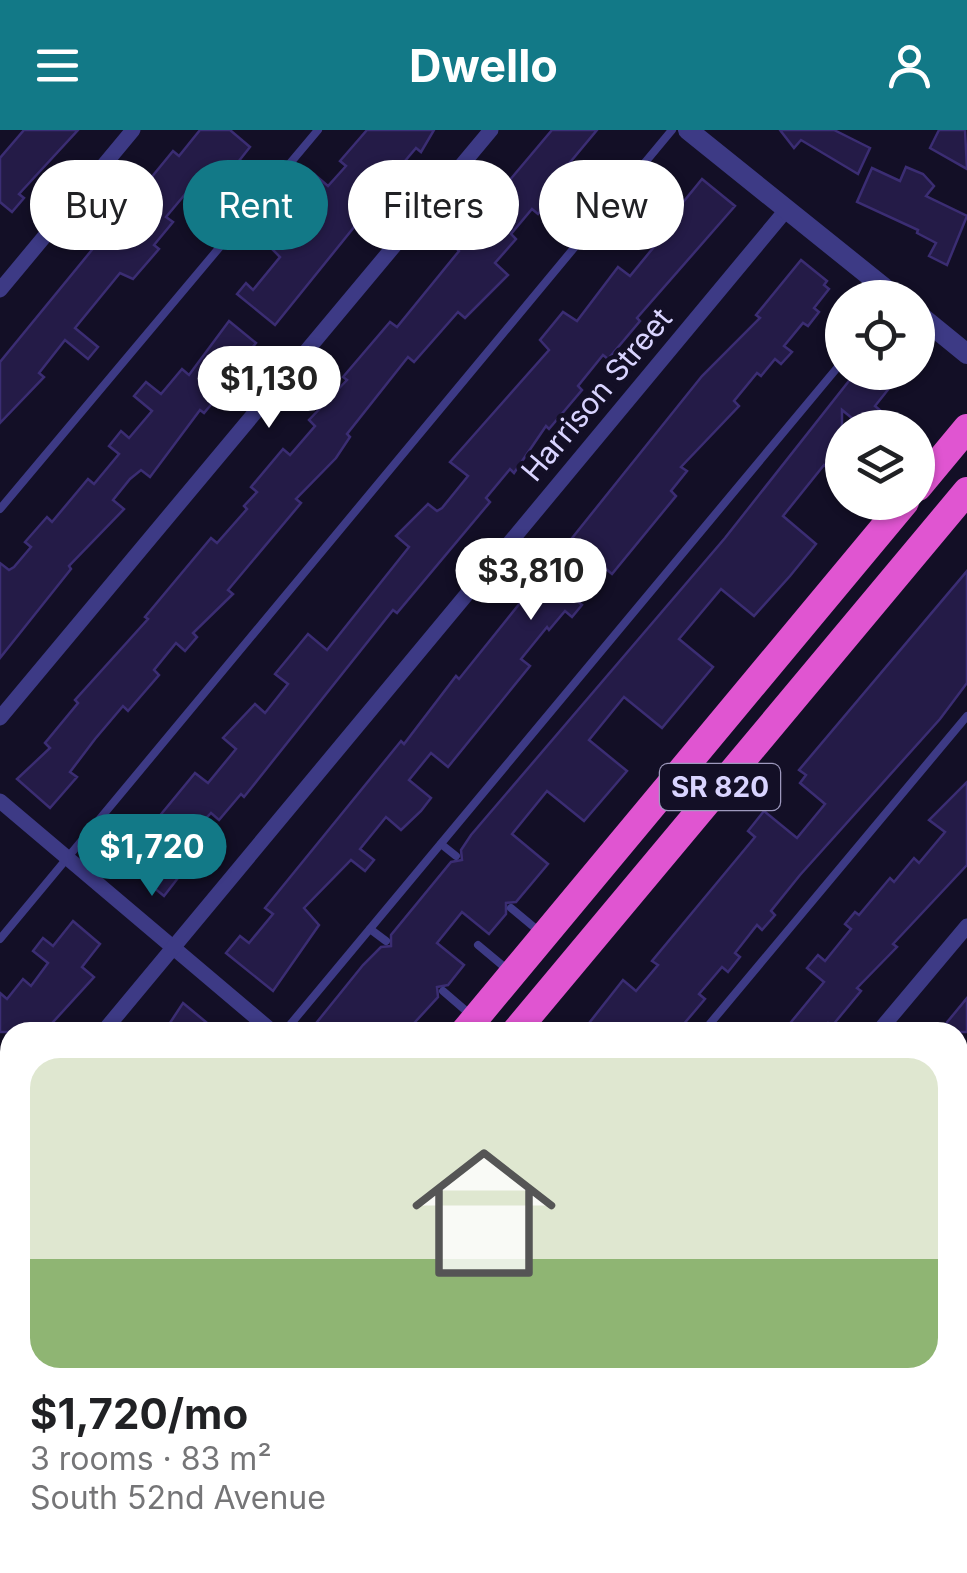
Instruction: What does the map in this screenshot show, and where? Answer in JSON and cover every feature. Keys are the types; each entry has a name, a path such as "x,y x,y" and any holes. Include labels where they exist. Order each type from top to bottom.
{"highway":[{"path":"935,467 967,428"},
{"name":"SR 820","path":"523,1022 967,491"},
{"name":"SR 820","path":"473,1022 890,520"}],"street":[{"path":"0,290 133,130"},
{"path":"0,718 492,130"},
{"path":"688,130 875,280"},
{"name":"Harrison Street","path":"112,1022 787,209"},
{"path":"935,328 967,354"},
{"path":"0,801 262,1022"},
{"path":"886,1022 967,926"}],"lane":[{"path":"0,509 318,130"},
{"path":"0,940 672,130"},
{"path":"292,1022 825,382"},
{"path":"712,1022 967,716"},
{"path":"441,844 456,856"},
{"path":"511,908 544,936"},
{"path":"370,929 386,941"},
{"path":"478,945 512,974"},
{"path":"443,991 467,1022"}],"building":[{"path":"24,130 78,130 50,160 30,160 30,182 19,194 24,198 12,212 0,202 0,158"},
{"path":"200,130 230,130 250,147 240,160 183,160 183,197 166,217 173,222 163,234 163,163 173,151 179,156"},
{"path":"367,130 434,130 421,152 416,148 406,160 348,160 348,235 275,325 237,294 246,283 253,290 280,257 273,250 328,250 328,186 346,166 340,161"},
{"path":"552,130 597,130 572,160 539,160 539,213 532,209 519,224 519,169"},
{"path":"780,130 834,130 870,148 858,174 801,140 794,148"},
{"path":"939,130 965,130 967,169 930,148"},
{"path":"906,167 923,174 934,186 926,196 967,216 947,265 929,256 936,243 917,233 918,230 857,202 872,168 900,181"},
{"path":"702,179 735,206 637,318 640,321 608,359 603,355 578,386 582,390 549,429 546,426 514,473 510,469 486,498 490,502 397,613 393,610 244,797 241,794 219,820 211,813 190,835 165,867 178,878 164,896 115,856 146,818 153,824 195,773 208,783 236,749 223,738 255,704 265,713 288,684 275,674 308,634 327,650 409,547 396,536 428,504 437,511 442,508 468,476 450,462 549,350 540,340 563,312 577,321 618,267 630,276 651,250 684,250 684,201"},
{"path":"92,250 158,250 133,279 120,273 75,328 98,347 88,359 65,340 39,373 44,377 0,423 0,362"},
{"path":"506,250 495,263 508,275 465,318 458,312 414,362 408,357 347,434 350,437 336,458 296,499 301,503 228,590 233,594 193,633 197,637 185,651 176,643 154,670 159,675 128,711 123,706 95,739 70,772 77,777 50,808 17,779 50,748 45,743 78,703 75,700 148,619 145,617 211,538 217,543 247,509 244,506 257,492 251,487 283,449 290,455 315,426 309,420 347,380 343,377 390,322 397,327 459,251"},
{"path":"801,260 826,280 825,294 814,308 819,312 808,326 803,323 784,346 792,352 781,364 775,359 761,376 757,373 734,401 739,406 681,467 687,471 671,491 676,496 612,574 600,564 573,597 582,605 572,617 565,611 549,630 547,627 521,659 530,666 448,767 431,753 409,780 431,798 421,811 401,830 386,817 360,849 374,860 365,871 351,860 304,908 319,925 273,991 226,953 240,936 249,943 273,914 265,908 401,741 404,744 456,676 459,679 702,376 760,318 756,315"},
{"path":"229,321 256,343 247,354 251,357 204,413 200,410 150,477 141,470 130,479 113,500 124,509 69,566 71,569 0,658 0,563 9,570 14,567 31,547 25,542 47,517 52,522 88,479 94,484 119,454 109,446 121,431 129,438 152,411 134,396 146,382 161,394 182,369 189,375"},
{"path":"842,390 888,390 875,406 880,410 826,410"},
{"path":"825,411 825,466 783,516 816,544 790,576 754,616 721,589 679,639 713,667 662,728 624,697 589,740 627,771 584,821 547,791 512,834 548,864 516,902 506,903 506,914 489,934 462,912 437,943 464,965 448,985 437,987 438,997 415,1022 317,1022 363,965 381,947 391,946 391,935 451,862 462,860 461,850 725,538"},
{"path":"967,571 967,683 940,719 800,875 771,911 775,915 762,930 757,925 735,953 740,957 728,972 722,967 699,994 705,999 685,1022 590,1022 623,980 636,991 658,965 652,961 755,837 748,831 764,811 797,838 825,804 800,783 806,775 799,770"},
{"path":"967,782 967,865 893,944 897,947 857,988 861,991 835,1022 791,1022 824,982 807,968 818,955 825,961 851,929 845,924 855,912 859,915 890,878 894,882 914,858 919,863 945,832 929,820"},
{"path":"73,921 100,944 82,967 94,977 53,1022 0,1022 0,993 7,999 23,979 31,986 48,963 33,951 43,938 53,946"},
{"path":"967,998 967,1022 947,1022"},
{"path":"183,1003 206,1022 171,1022"}]}
